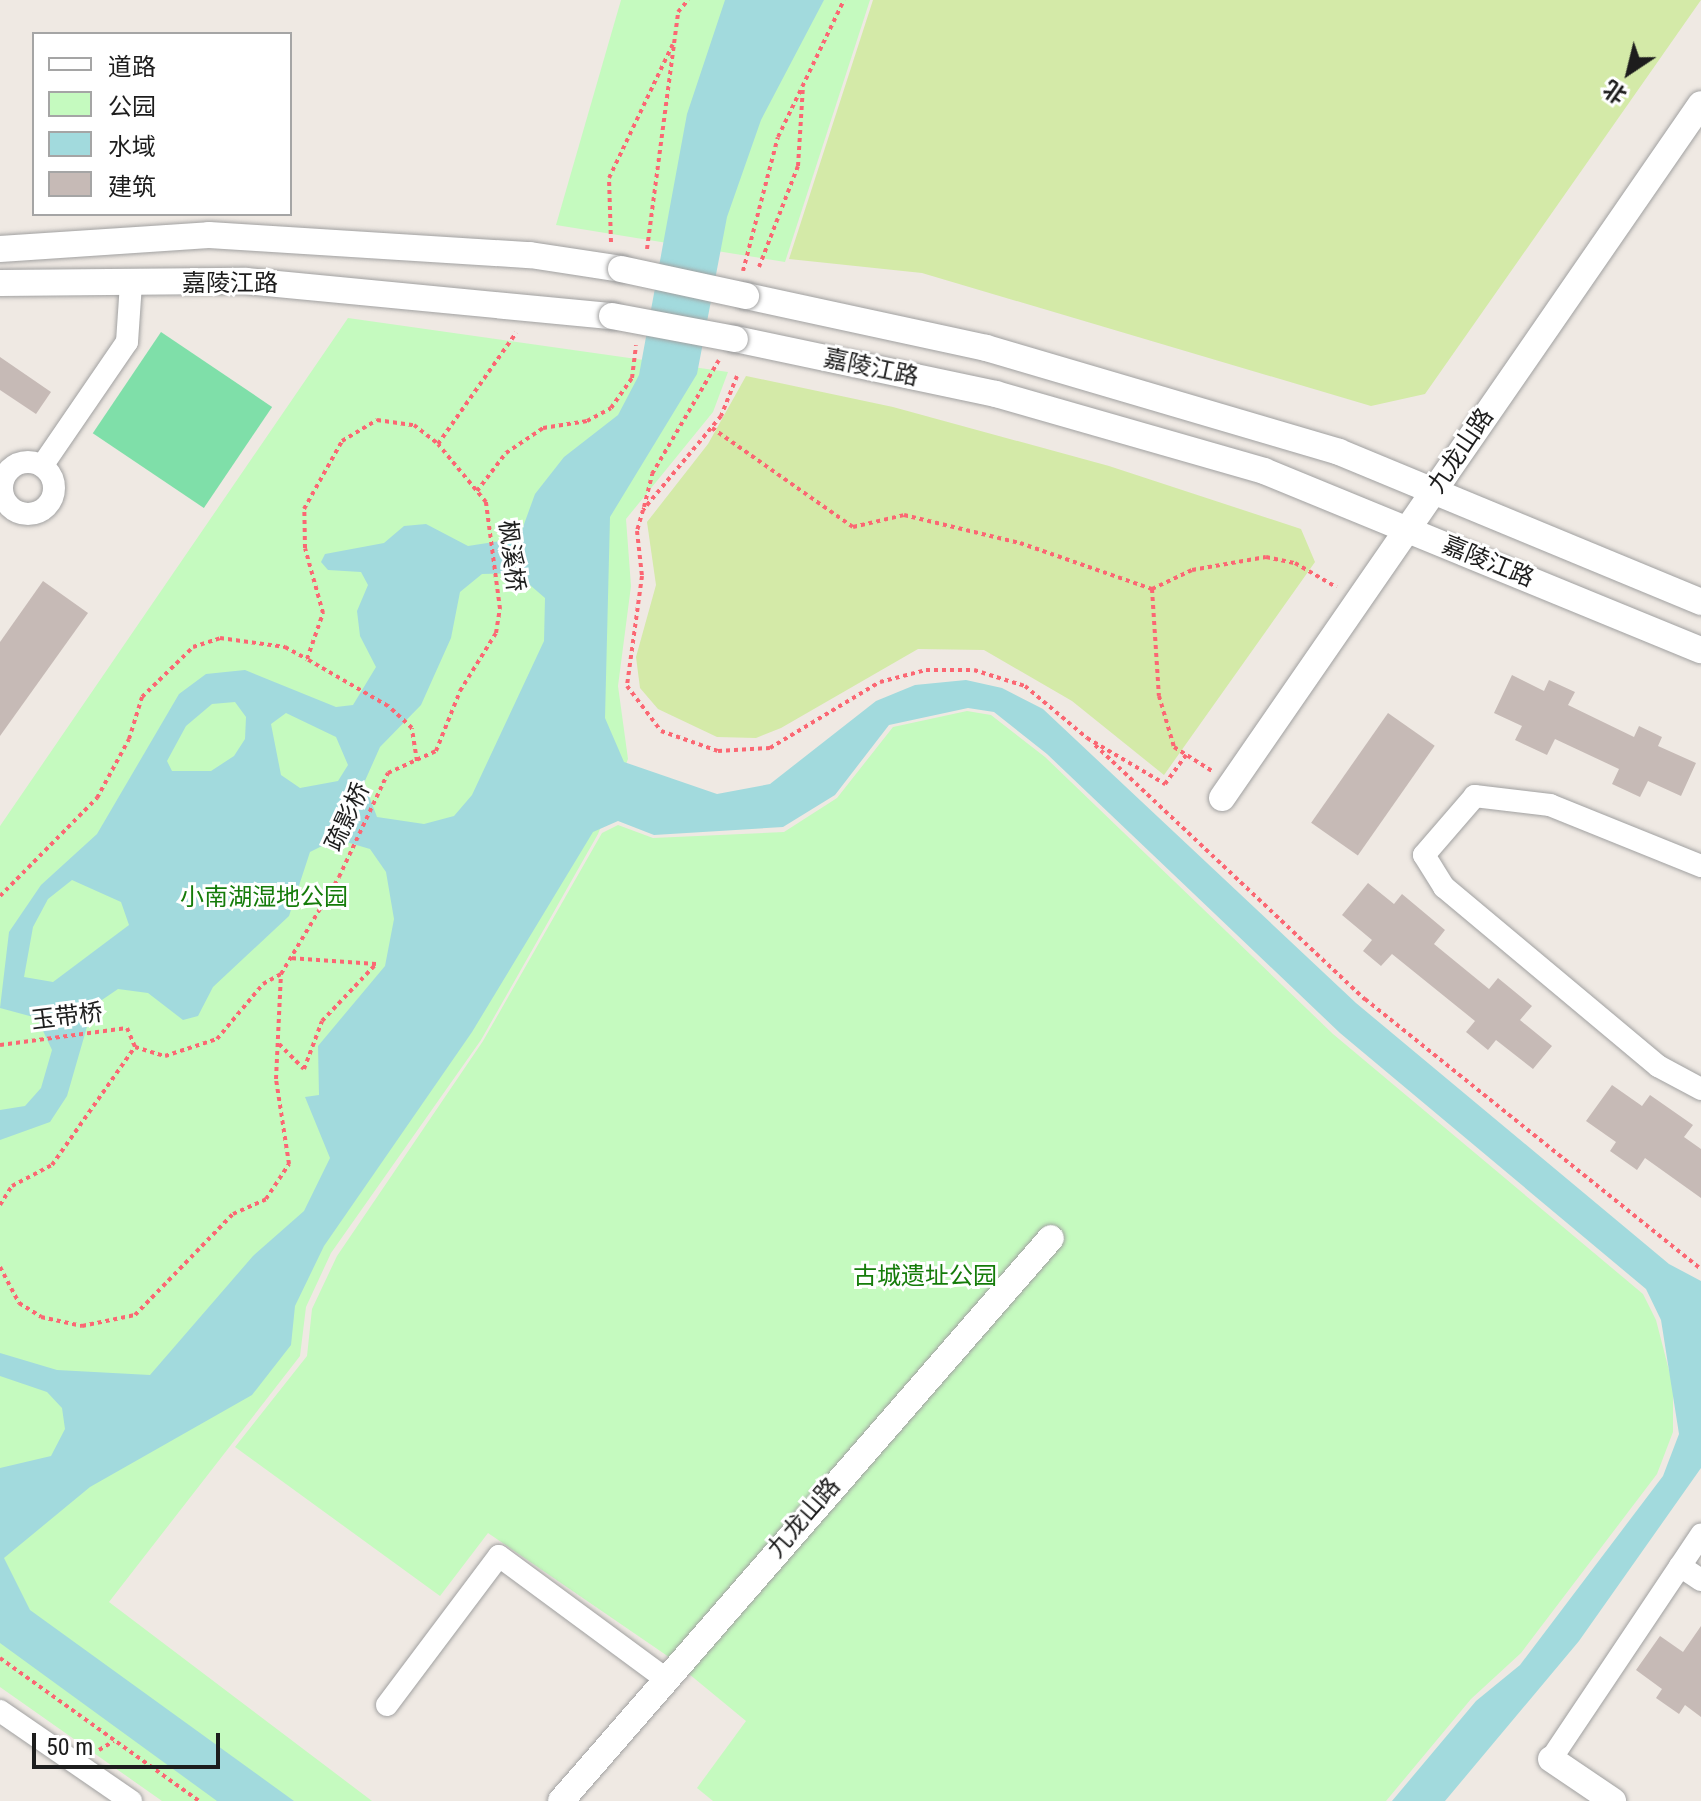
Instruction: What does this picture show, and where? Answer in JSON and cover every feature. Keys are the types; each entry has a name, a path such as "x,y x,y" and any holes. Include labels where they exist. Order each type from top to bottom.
{"street":[{"name":"九龙山路","path":"1227,791 1701,104"},
{"name":"嘉陵江路","path":"0,249 209,235 530,255 743,287 1108,381 1437,487 1701,602"},
{"name":"嘉陵江路","path":"0,283 246,281 612,316 729,344 996,394 1264,471 1701,650"},
{"path":"42,466 127,342 131,284"},
{"path":"1701,866 1550,805 1475,796 1424,855 1444,887 1658,1066 1701,1089"},
{"name":"九龙山路","path":"561,1801 663,1677 1051,1238"},
{"path":"1613,1801 1551,1759 1701,1535"},
{"path":"387,1705 499,1556 663,1677"},
{"path":"1680,1566 1701,1580"},
{"path":"0,1711 131,1801"}],"path":[{"path":"743,287 778,137 844,0"},
{"path":"611,242 609,178 676,38"},
{"path":"759,267 798,166 803,84"},
{"path":"307,659 323,613 305,548 304,509 319,471 342,441 377,420 414,425 438,444 516,331 530,333"},
{"path":"729,344 707,390 652,474 643,510 627,686 661,731 718,751 770,748 880,682 926,670 974,670 1025,686 1087,738 1365,999 1701,1269"},
{"path":"643,510 712,428 737,376"},
{"path":"712,428 853,527 904,515 1020,543 1152,589 1192,570 1266,557 1295,563 1360,602"},
{"name":"枫溪桥","path":"417,761 436,751 448,730 460,691 496,633 500,609 487,508 438,444"},
{"path":"1152,589 1159,696 1174,747 1227,791"},
{"path":"0,896 97,798 129,739 142,697 193,647 220,638 285,647 348,687 388,706 412,728 417,761"},
{"path":"1087,738 1165,784 1186,755"},
{"name":"疏影桥","path":"281,974 339,877 388,773 417,761"},
{"path":"278,1043 304,1069 322,1021 376,964 289,958"},
{"path":"0,1267 19,1303 41,1317 82,1326 135,1315 233,1214 266,1199 289,1164 278,1043 281,974"},
{"path":"0,1205 12,1186 52,1165 135,1047 165,1056 217,1039 263,984 281,974"},
{"name":"玉带桥","path":"0,1045 127,1028 135,1047"},
{"path":"0,1658 199,1801"}],"green space":[{"path":"621,0 870,0 785,262 556,225"},
{"path":"873,0 1701,0 1425,394 1371,406 922,273 789,259"},
{"name":"小南湖湿地公园","path":"348,318 728,372 713,412 626,519 631,586 618,686 628,759 598,834 481,1040 331,1253 306,1307 300,1356 109,1602 372,1801 162,1801 0,1687 0,826"},
{"path":"161,332 272,407 204,508 93,433"},
{"path":"746,376 893,407 1109,466 1301,529 1315,562 1164,775 1072,701 984,650 918,649 781,728 756,738 717,737 658,709 640,688 636,657 656,585 647,522 708,444"},
{"name":"古城遗址公园","path":"967,711 991,715 1045,757 1333,1034 1643,1294 1656,1320 1673,1386 1673,1432 1657,1474 1521,1653 1471,1699 1386,1801 713,1801 697,1788 746,1721 666,1655 488,1533 440,1596 235,1447 307,1356 312,1309 337,1256 483,1041 602,833 618,825 653,838 784,832 837,798 893,727"}],"water":[{"path":"725,0 824,0 761,120 727,217 697,374 610,517 605,718 624,762 717,794 770,784 876,701 915,685 966,680 1002,688 1043,709 1356,1003 1669,1264 1701,1281 1701,1468 1579,1641 1445,1801 1392,1801 1476,1701 1520,1665 1663,1476 1679,1434 1661,1320 1646,1289 1340,1033 1047,754 994,712 968,708 889,725 835,795 783,827 654,835 618,821 593,832 472,1032 324,1246 295,1306 291,1345 252,1395 90,1487 4,1558 30,1610 294,1801 217,1801 0,1643 0,1468 51,1456 65,1429 62,1408 47,1392 0,1376 0,1353 57,1370 150,1375 253,1256 304,1211 330,1158 305,1097 319,1095 318,1046 385,966 394,919 386,872 370,849 336,839 310,852 289,916 213,987 198,1016 183,1020 148,993 118,989 93,1006 67,1096 50,1122 0,1140 0,1110 25,1106 41,1088 52,1050 37,1018 0,1008 9,932 41,885 97,834 179,694 206,674 245,670 336,707 353,705 376,667 360,636 357,611 368,585 361,572 328,570 321,562 325,554 384,543 404,526 426,524 468,546 519,538 535,494 564,457 618,415 639,375 687,114","holes":["516,573 545,598 544,641 472,795 454,816 424,824 377,817 364,783 380,747 421,705 451,638 460,592 482,574","235,702 246,717 245,739 234,756 211,771 172,771 167,761 186,726 212,704","286,713 336,737 348,765 338,781 300,788 281,775 271,724","72,880 121,902 129,925 53,982 24,977 33,927 48,899"]}],"building":[{"path":"0,357 51,392 36,414 0,390"},
{"path":"43,581 88,613 0,736 0,642"},
{"path":"1512,675 1544,691 1549,680 1575,692 1568,705 1634,737 1639,726 1662,737 1658,746 1696,763 1681,796 1648,781 1640,797 1612,784 1619,769 1555,739 1547,755 1515,740 1522,726 1494,713"},
{"path":"1388,713 1435,746 1358,855 1311,823"},
{"path":"1368,883 1394,904 1402,894 1445,930 1434,944 1489,989 1498,978 1532,1006 1520,1020 1552,1046 1533,1069 1496,1040 1488,1050 1466,1032 1475,1021 1392,954 1381,966 1363,951 1372,940 1342,915"},
{"path":"1612,1085 1642,1106 1650,1095 1693,1125 1684,1137 1701,1149 1701,1198 1645,1158 1637,1170 1610,1151 1616,1142 1586,1121"},
{"path":"1701,1626 1701,1717 1685,1705 1679,1714 1656,1698 1662,1689 1636,1670 1660,1636 1683,1652"}]}
